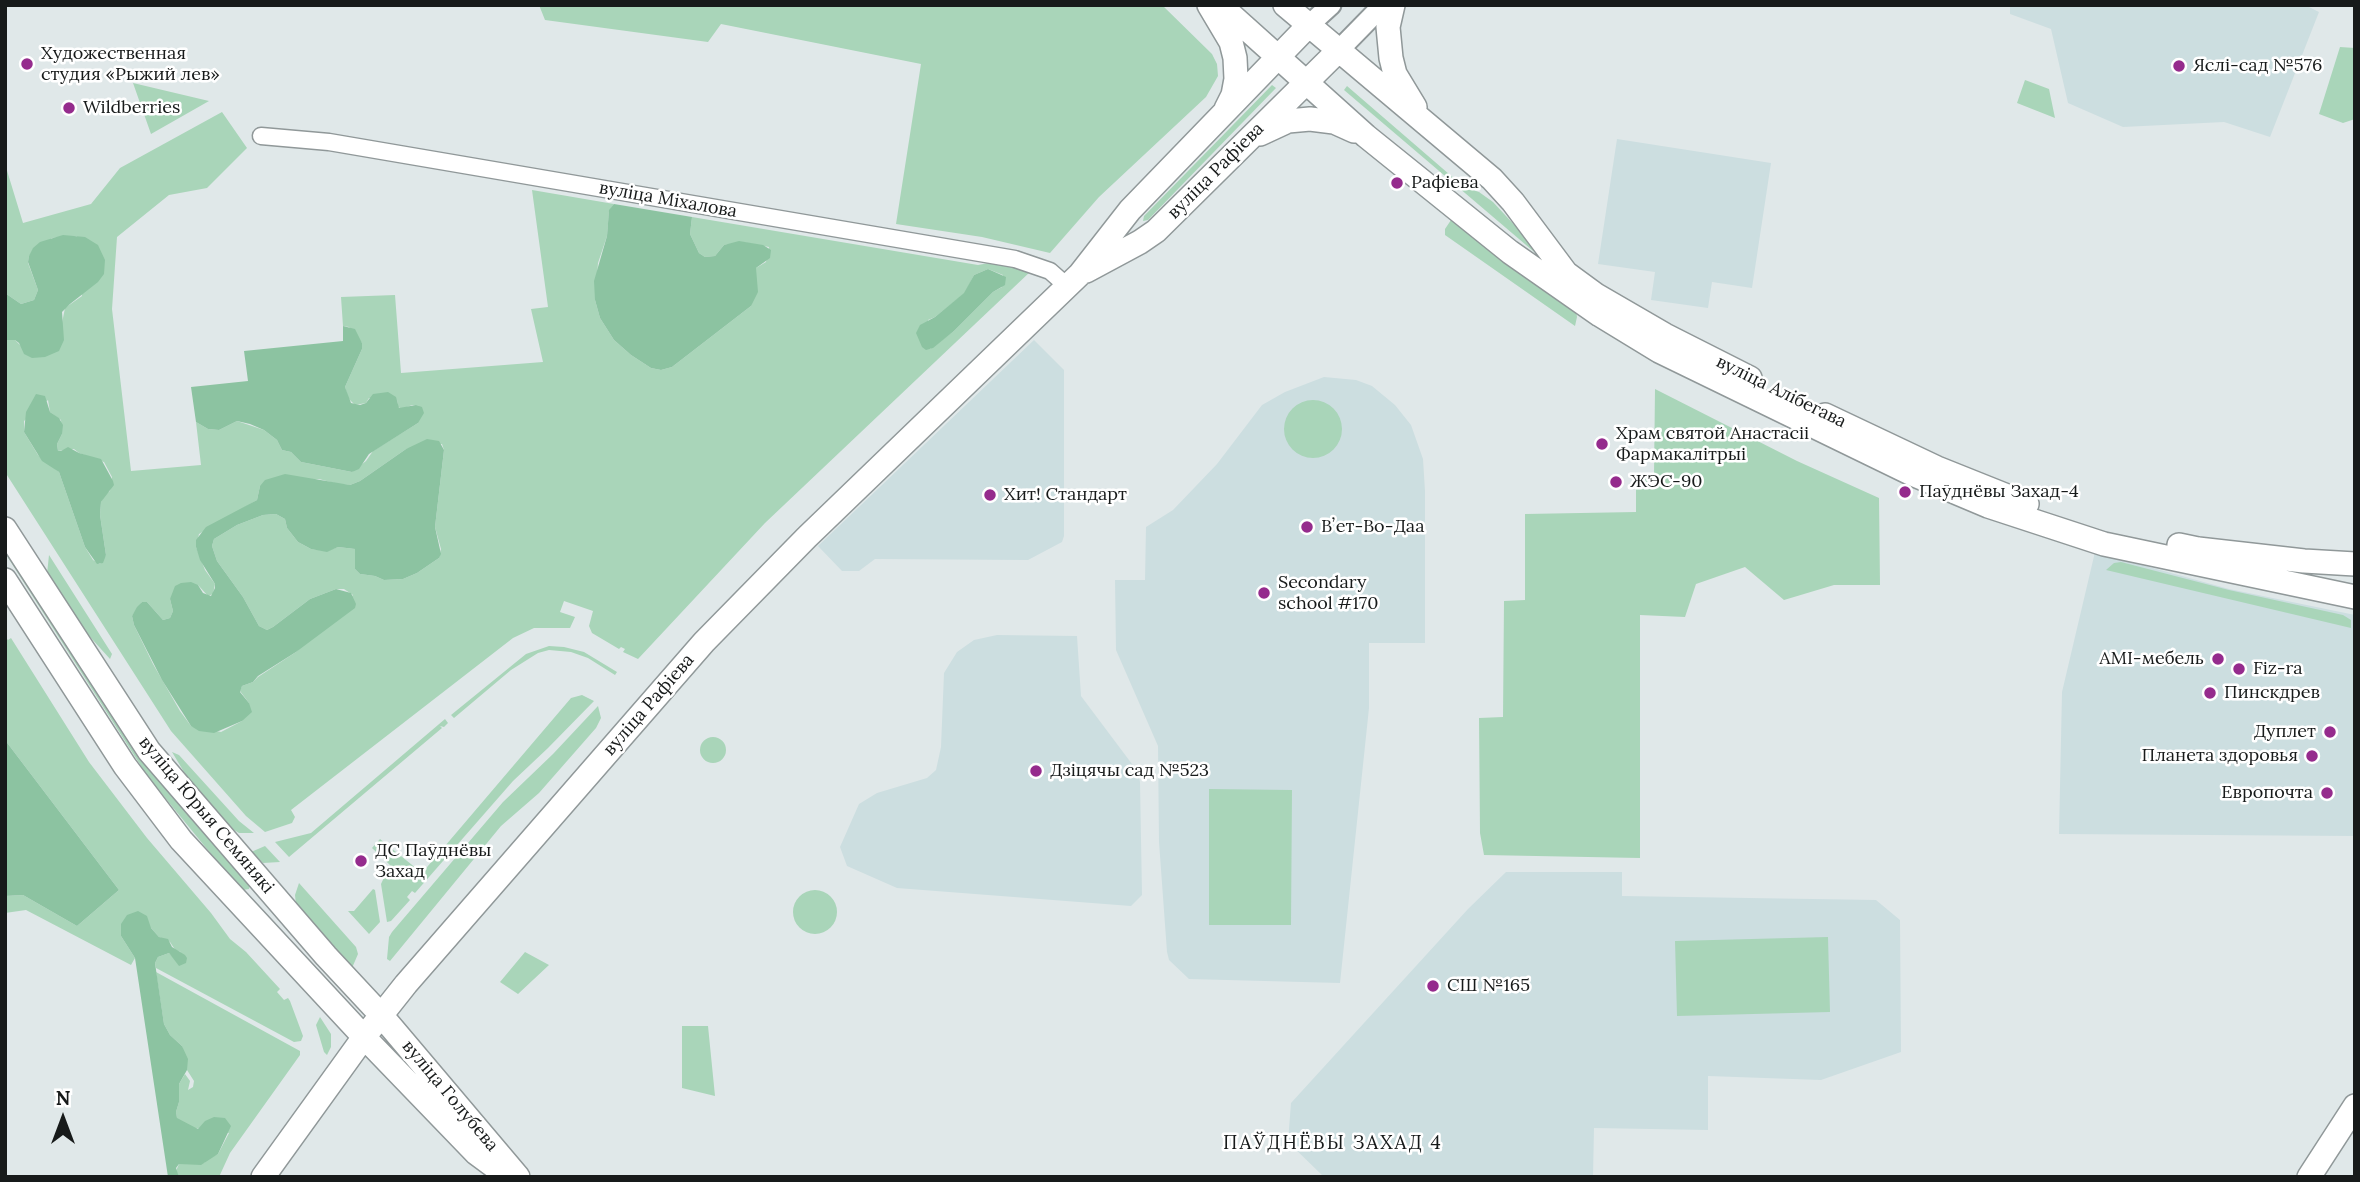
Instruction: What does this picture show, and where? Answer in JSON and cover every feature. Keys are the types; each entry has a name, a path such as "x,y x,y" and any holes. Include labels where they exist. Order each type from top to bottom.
{"main road":[{"path":"1209,5 1231,42 1236,58 1233,95 1222,118"},
{"name":"вуліца Алібегава","path":"1220,5 1366,136 1510,252 1600,316 1660,351 1912,474 1987,506 2104,544 2355,597"},
{"name":"вуліца Алібегава","path":"1285,5 1492,180 1513,202 1566,273 1596,295 1665,335 1776,392 1937,468 2031,505 2198,549 2355,564"},
{"path":"1393,5 1388,27 1395,74 1426,125"},
{"name":"вуліца Рафіева","path":"1074,280 1156,231 1243,144 1292,70 1310,25"},
{"name":"вуліца Рафіева","path":"263,1177 381,1015 704,642 807,537 1074,280 1130,211 1222,118 1292,70 1339,50"},
{"path":"1243,144 1276,125 1301,119 1334,122 1366,136"},
{"name":"вуліца Юрыя Семянякі","path":"5,529 149,751 326,956 381,1015"},
{"name":"вуліца Юрыя Семянякі","path":"5,580 125,766 158,811 181,840 363,1037"},
{"name":"вуліца Голубева","path":"381,1015 518,1177"},
{"name":"вуліца Голубева","path":"363,1037 476,1153 509,1177"},
{"path":"2309,1177 2355,1106"}],"street":[{"path":"1310,25 1331,5"},
{"path":"1339,50 1383,5"},
{"name":"вуліца Міхалова","path":"261,136 329,142 1015,259 1074,280"}],"shaded area":[{"name":"Яслі-сад №576","path":"2010,5 2305,5 2319,12 2270,137 2224,122 2123,127 2068,103 2051,29 2010,14"},
{"path":"1617,139 1771,163 1752,288 1712,282 1708,308 1651,300 1655,272 1598,264"},
{"path":"1034,340 1064,370 1062,542 1028,560 875,559 859,571 842,571 818,546"},
{"path":"1324,377 1356,380 1372,386 1395,405 1411,425 1423,459 1425,643 1369,643 1369,708 1340,983 1189,979 1169,960 1167,952 1159,842 1158,746 1116,650 1115,580 1145,580 1146,527 1173,510 1217,464 1262,405 1285,392"},
{"path":"2095,552 2229,589 2355,615 2355,836 2059,834 2062,692"},
{"name":"Дзіцячы сад №523","path":"997,635 1077,636 1081,696 1138,772 1140,782 1142,895 1131,906 897,888 847,866 840,847 859,804 877,793 927,778 936,770 941,747 944,673 957,652 974,640"},
{"path":"1506,872 1622,872 1622,896 1876,900 1900,920 1901,1052 1821,1080 1708,1076 1708,1130 1594,1128 1593,1177 1324,1177 1288,1142 1291,1103 1468,909"}],"green space":[{"path":"539,5 1162,5 1212,54 1217,64 1218,76 1206,97 1099,197 1050,253 982,237 896,224 921,64 721,24 708,42 545,20"},
{"path":"2340,47 2355,48 2355,119 2343,123 2319,114"},
{"path":"2025,80 2049,89 2055,118 2017,103"},
{"path":"133,83 209,101 151,134"},
{"path":"1272,85 1276,88 1148,220 1143,221 1144,216"},
{"path":"1347,86 1464,187 1479,192 1493,202 1546,262 1344,90"},
{"path":"222,112 247,148 207,188 169,195 117,237 112,309 131,471 201,465 196,422 208,429 219,430 237,421 264,430 277,440 282,450 291,452 301,462 352,472 366,461 373,451 418,423 419,406 412,405 402,409 398,407 397,400 369,398 366,403 355,405 348,398 345,387 362,349 362,343 349,327 343,326 341,297 395,295 401,373 543,362 531,309 548,307 532,190 614,204 609,211 607,236 598,263 595,300 600,318 614,340 631,355 651,368 661,370 672,367 751,306 756,268 766,262 769,247 742,242 724,245 715,256 705,257 699,253 690,234 692,217 978,265 994,262 1031,271 765,523 638,659 623,652 625,649 619,649 592,633 589,626 593,611 564,601 560,612 575,617 570,628 534,628 513,638 291,810 295,817 292,823 265,832 246,816 171,731 5,472 5,340 15,340 21,346 62,323 65,308 82,296 77,236 52,238 29,256 28,263 38,290 34,300 21,304 5,293 5,164 23,223 91,204 120,168","holes":["988,269 1003,275 1002,287 930,349 928,320 965,293 974,275","48,400 50,412 61,420 62,434 57,444 58,451 74,449 104,462 112,477 110,491 101,502 100,515 106,555 100,564 93,560 85,547 59,472 38,455 24,432 24,421","442,444 444,450 435,527 441,549 439,558 417,573 403,579 384,580 360,574 355,569 355,549 311,549 298,542 287,528 285,519 276,514 263,515 237,525 214,539 212,546 217,561 243,597 259,626 267,630 310,599 336,589 344,589 353,595 296,652 253,682 242,686 240,691 249,703 242,721 221,732 191,726 153,664 134,625 132,616 142,602 147,602 163,620 170,618 173,611 170,599 198,585 208,596 213,594 215,584 205,570 196,547 199,534 257,500 260,486 319,479 350,485 406,449"]},
{"path":"614,204 692,217 690,234 699,253 705,257 715,256 724,245 739,241 763,245 771,250 770,258 756,268 758,292 751,306 672,367 661,370 651,368 631,355 614,340 600,318 594,281 607,236 609,210"},
{"path":"1451,220 1576,311 1575,326 1445,235 1445,229"},
{"path":"63,235 85,237 98,245 105,260 104,274 62,312 64,340 59,351 45,357 32,358 24,354 15,340 5,340 5,293 21,304 34,300 38,290 28,262 29,256 40,242"},
{"path":"988,269 1006,277 1005,285 993,292 933,348 926,350 922,347 916,333 920,325 935,317 964,293 974,275"},
{"path":"343,326 355,329 362,343 362,349 345,387 351,403 360,405 366,403 373,394 388,392 396,397 399,408 416,405 422,407 424,413 418,423 369,454 359,469 352,472 301,462 291,452 282,450 277,440 264,430 250,424 237,421 219,430 208,429 196,422 191,387 248,381 244,351 343,341"},
{"path":"1655,389 1797,461 1879,498 1880,585 1834,585 1784,600 1745,567 1696,584 1685,617 1640,615 1640,858 1484,855 1480,833 1479,718 1503,717 1504,601 1525,600 1525,514 1636,512 1636,476 1654,475"},
{"path":"36,394 45,396 50,412 59,418 63,425 57,444 58,451 68,447 101,459 113,481 114,485 101,502 100,515 106,555 103,563 97,564 85,547 59,472 42,461 24,432 26,412"},
{"path":"1313,400 1324,402 1337,413 1342,429 1340,440 1329,453 1313,458 1302,456 1289,445 1284,429 1286,418 1297,405"},
{"path":"427,439 439,441 444,450 435,527 441,554 417,573 403,579 384,580 360,574 355,569 355,549 338,547 327,552 311,549 298,542 287,528 285,519 276,514 263,515 237,525 214,539 212,546 217,561 243,597 259,626 267,630 310,599 336,589 351,593 356,604 355,608 296,652 253,682 242,686 240,692 252,712 242,721 214,733 199,731 191,726 162,680 134,625 132,616 137,607 142,602 147,602 163,620 170,618 173,611 170,599 175,586 181,583 191,582 198,585 203,593 211,596 215,584 200,560 196,540 206,527 257,500 260,486 265,480 285,474 350,485 406,449"},
{"path":"5,546 136,750 250,885 249,889 243,890 148,777 5,553"},
{"path":"49,555 112,654 110,659 82,628 47,574"},
{"path":"2121,562 2229,590 2343,615 2351,620 2351,628 2106,570 2114,563"},
{"path":"5,637 8,640 11,638 89,762 147,838 230,939 246,952 280,989 277,992 284,1000 288,998 303,1036 301,1041 294,1042 156,968 158,957 181,952 176,951 170,942 159,937 151,928 121,936 135,958 131,965 26,910 5,913 5,896 23,895 77,926 119,890 5,740"},
{"path":"549,646 584,652 617,672 615,675 588,658 571,652 549,650 538,653 511,670 454,718 451,715 526,654"},
{"path":"582,695 594,701 513,781 415,893 412,891 407,897 410,900 387,922 381,884 390,865 372,848 380,839 422,873 571,698"},
{"path":"598,706 601,718 596,728 539,793 501,826 390,961 387,959 392,932 503,802"},
{"path":"445,719 448,723 444,727 440,726 442,728 289,857 275,842 311,833"},
{"path":"713,737 722,741 726,750 722,759 713,763 704,759 700,750 704,741"},
{"path":"5,740 119,890 77,926 23,895 5,896"},
{"path":"172,752 179,755 239,821 254,833 239,833 226,825 193,787"},
{"path":"1209,789 1292,790 1291,925 1209,925"},
{"path":"265,846 280,862 263,863 251,852"},
{"path":"299,883 356,947 358,954 352,968 296,905 295,895"},
{"path":"373,889 380,922 369,934 348,911 354,911"},
{"path":"815,890 824,891 831,896 836,903 836,921 831,928 824,933 815,934 806,933 799,928 794,921 793,912 794,903 799,896 806,891"},
{"path":"138,911 147,916 151,928 159,937 168,939 172,947 187,958 186,963 179,966 169,953 158,957 155,963 164,1024 170,1035 182,1046 188,1059 187,1070 179,1084 177,1118 198,1129 205,1121 214,1117 225,1118 231,1126 218,1154 201,1165 179,1164 176,1168 179,1177 168,1177 135,958 121,936 121,924 127,915"},
{"path":"1828,937 1830,1012 1677,1016 1675,941"},
{"path":"525,952 549,965 518,994 500,982"},
{"path":"156,972 300,1051 300,1055 230,1153 219,1177 179,1177 176,1171 179,1164 204,1163 218,1154 229,1133 194,1128 177,1119 179,1084 185,1074 190,1081 188,1090 193,1087 194,1081 187,1070 182,1046 170,1035 164,1024"},
{"path":"320,1017 331,1034 331,1047 327,1055 316,1025"},
{"path":"682,1026 708,1026 715,1096 682,1088"}],"place":[{"name":"Художественная студия «Рыжий лев»","path":"27,64"},
{"name":"Яслі-сад №576","path":"2179,66"},
{"name":"Wildberries","path":"69,108"},
{"name":"Рафіева","path":"1397,183"},
{"name":"Храм святой Анастасіі Фармакалітрыі","path":"1602,444"},
{"name":"ЖЭС-90","path":"1616,482"},
{"name":"Паўднёвы Захад-4","path":"1905,492"},
{"name":"Хит! Стандарт","path":"990,495"},
{"name":"Вʼет-Во-Даа","path":"1307,527"},
{"name":"Secondary school #170","path":"1264,593"},
{"name":"АМI-мебель","path":"2218,659"},
{"name":"Fiz-ra","path":"2239,669"},
{"name":"Пинскдрев","path":"2210,693"},
{"name":"Дуплет","path":"2330,732"},
{"name":"Планета здоровья","path":"2312,756"},
{"name":"Дзіцячы сад №523","path":"1036,771"},
{"name":"Европочта","path":"2327,793"},
{"name":"ДС Паўднёвы Захад","path":"361,861"},
{"name":"СШ №165","path":"1433,986"}],"district":[{"name":"ПАЎДНЁВЫ ЗАХАД 4","path":"1333,1144"}]}
